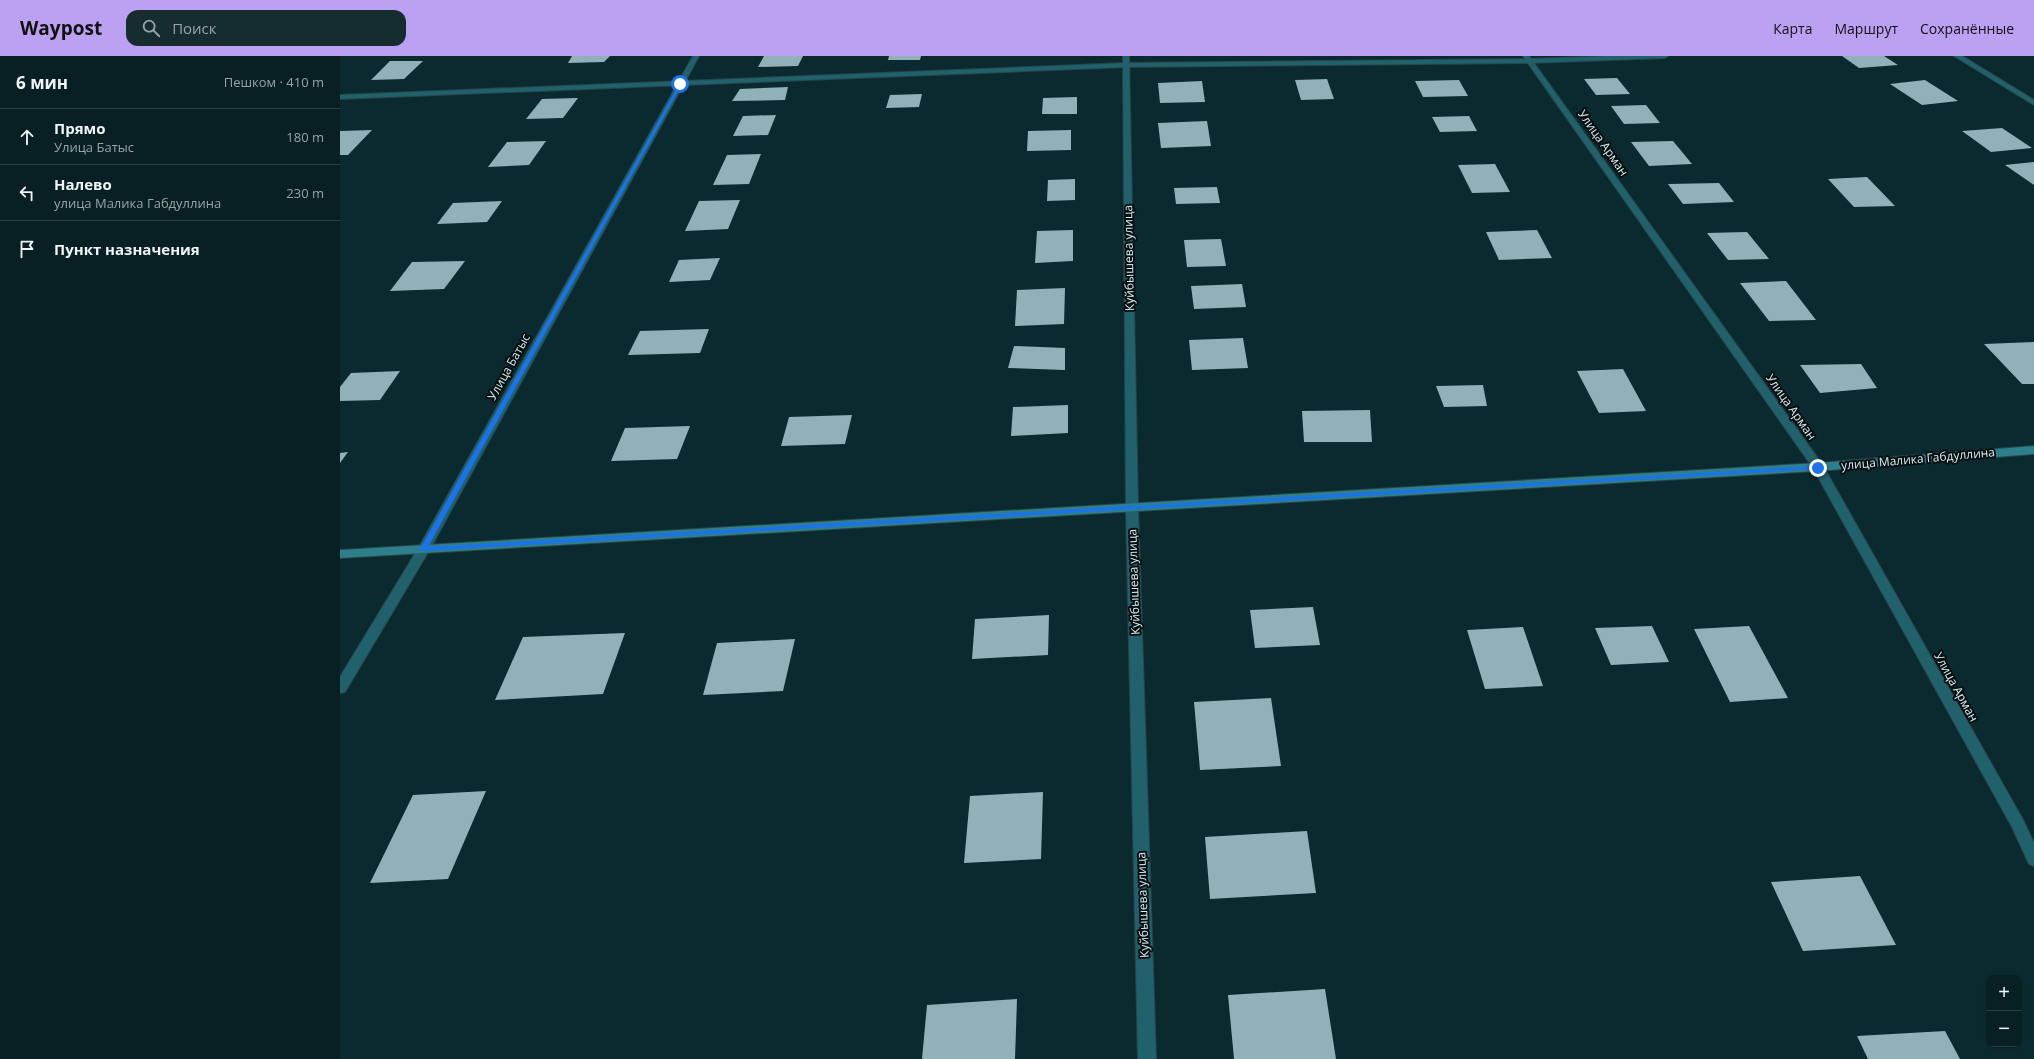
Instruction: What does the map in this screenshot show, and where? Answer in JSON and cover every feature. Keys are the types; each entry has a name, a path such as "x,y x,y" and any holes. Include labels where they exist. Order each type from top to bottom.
{"main road":[{"name":"улица Малика Габдуллина","path":"340,554 1818,468 2034,450"}],"street":[{"name":"Улица Батыс","path":"340,688 424,549 696,56"},
{"path":"340,97 680,84 1126,61 1664,56"},
{"path":"1957,56 2034,103"},
{"name":"Улица Арман","path":"1528,58 1818,468 2017,823 2034,859"},
{"name":"Куйбышева улица","path":"1126,61 1132,508 1147,1059"}],"building":[{"path":"572,56 610,56 604,62 568,63"},
{"path":"764,56 803,56 798,66 758,67"},
{"path":"889,56 921,56 920,60 888,60"},
{"path":"1842,56 1884,56 1898,65 1859,68"},
{"path":"390,61 423,61 404,79 371,80"},
{"path":"1617,78 1630,94 1596,95 1584,79"},
{"path":"1327,79 1334,99 1301,100 1295,80"},
{"path":"1459,80 1468,96 1423,97 1415,81"},
{"path":"1925,80 1958,101 1922,105 1890,84"},
{"path":"1202,81 1205,102 1160,103 1158,83"},
{"path":"788,87 785,100 732,101 740,89"},
{"path":"922,94 919,107 886,108 890,95"},
{"path":"1077,97 1077,114 1042,114 1043,98"},
{"path":"578,98 563,118 526,119 542,99"},
{"path":"1646,105 1660,123 1624,124 1611,106"},
{"path":"776,115 768,135 733,136 743,116"},
{"path":"1469,116 1477,131 1440,132 1432,117"},
{"path":"1207,121 1211,146 1161,148 1158,123"},
{"path":"2002,128 2032,148 1991,152 1962,131"},
{"path":"372,130 348,155 340,155 340,131"},
{"path":"1071,130 1071,150 1027,151 1028,131"},
{"path":"546,141 529,165 488,167 507,142"},
{"path":"1673,141 1692,164 1649,166 1631,142"},
{"path":"761,154 749,184 713,185 727,155"},
{"path":"2034,162 2034,185 2005,165"},
{"path":"1495,164 1510,192 1472,193 1458,165"},
{"path":"1867,177 1895,206 1854,207 1828,179"},
{"path":"1075,179 1075,200 1047,201 1048,180"},
{"path":"1719,183 1734,202 1683,204 1668,184"},
{"path":"1217,187 1220,203 1176,204 1174,188"},
{"path":"740,200 728,229 685,231 699,201"},
{"path":"502,201 487,222 437,224 453,203"},
{"path":"1073,230 1073,261 1035,263 1037,231"},
{"path":"1537,230 1552,258 1499,260 1486,232"},
{"path":"1747,232 1769,259 1728,260 1707,233"},
{"path":"1221,239 1226,266 1187,267 1184,240"},
{"path":"720,258 710,280 669,282 679,260"},
{"path":"465,261 444,289 390,291 412,262"},
{"path":"1786,281 1816,320 1769,321 1740,283"},
{"path":"1242,284 1246,307 1194,309 1191,286"},
{"path":"1065,288 1064,324 1015,326 1017,290"},
{"path":"709,329 700,353 628,355 640,331"},
{"path":"1243,338 1248,368 1192,370 1189,340"},
{"path":"2034,342 2034,384 2022,384 1984,344"},
{"path":"1014,346 1065,348 1065,370 1008,368"},
{"path":"1861,364 1877,388 1820,393 1800,365"},
{"path":"1623,369 1646,411 1599,413 1577,371"},
{"path":"400,371 380,400 340,401 340,387 351,373"},
{"path":"1483,385 1487,406 1444,407 1436,386"},
{"path":"1068,405 1068,433 1011,436 1013,407"},
{"path":"1370,410 1372,442 1304,442 1302,411"},
{"path":"852,415 845,444 781,446 789,417"},
{"path":"690,426 677,459 611,461 625,428"},
{"path":"348,452 340,463 340,453"},
{"path":"1313,607 1320,645 1255,648 1250,610"},
{"path":"1049,615 1048,655 972,659 975,619"},
{"path":"1652,626 1669,662 1611,665 1595,628"},
{"path":"1749,626 1788,698 1730,702 1694,629"},
{"path":"1523,627 1543,686 1485,689 1467,630"},
{"path":"625,633 603,694 495,700 523,637"},
{"path":"795,639 783,691 703,695 717,643"},
{"path":"1271,698 1281,766 1200,770 1194,702"},
{"path":"486,791 448,879 370,883 413,795"},
{"path":"1043,792 1041,859 964,863 970,796"},
{"path":"1307,831 1316,893 1210,899 1205,837"},
{"path":"1860,876 1896,945 1803,951 1771,882"},
{"path":"1325,989 1336,1059 1234,1059 1228,995"},
{"path":"1017,999 1015,1059 922,1059 927,1005"},
{"path":"1945,1031 1960,1059 1868,1059 1857,1036"}],"route":[{"path":"680,84 424,549 1818,468"}]}
